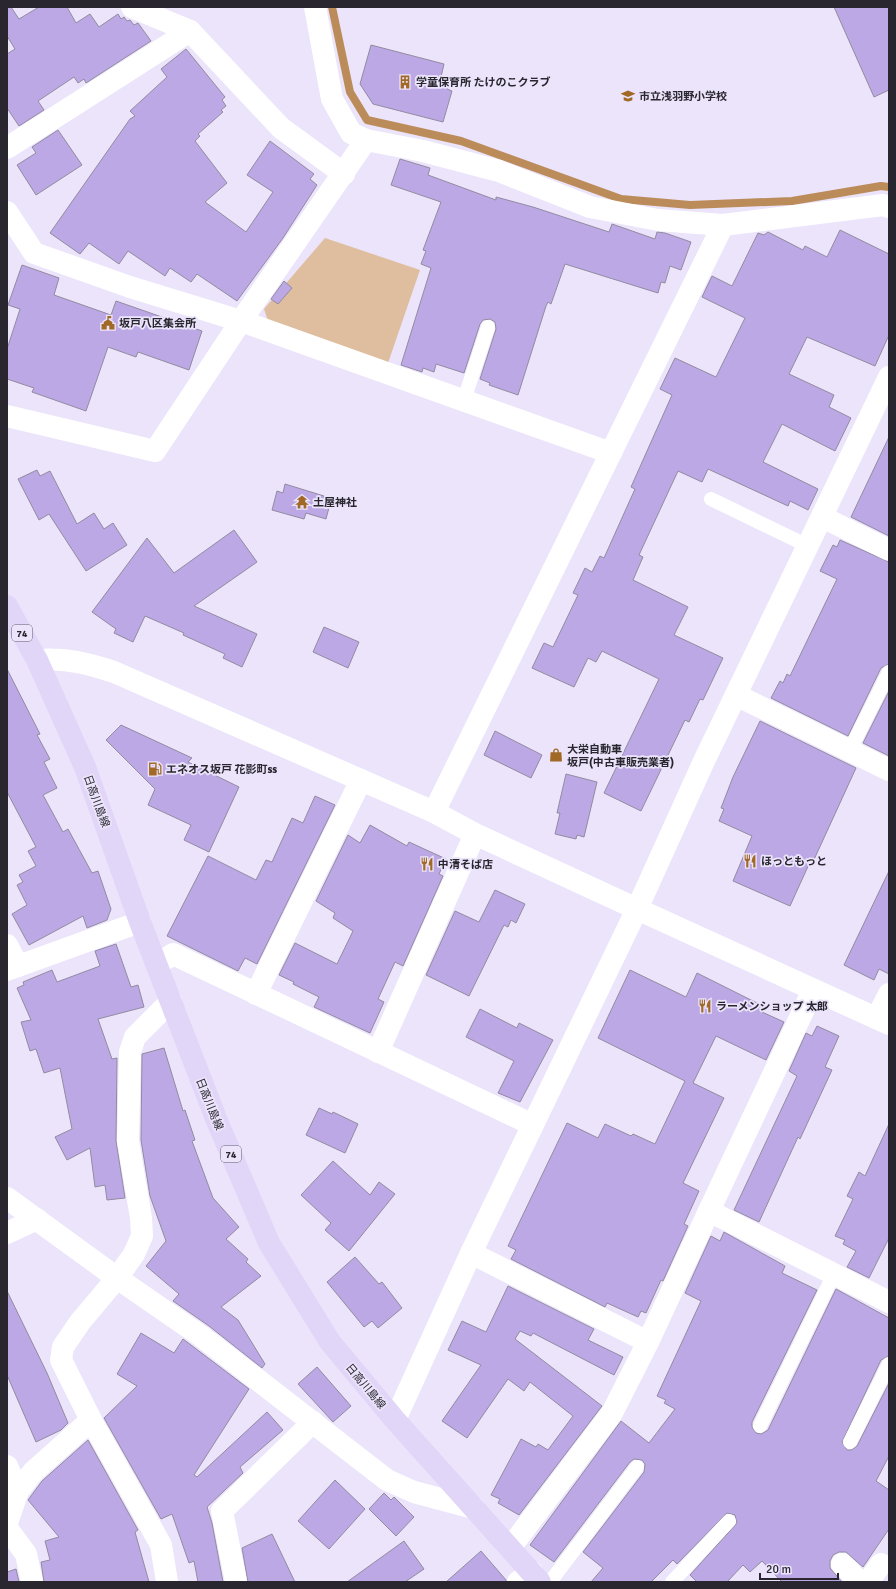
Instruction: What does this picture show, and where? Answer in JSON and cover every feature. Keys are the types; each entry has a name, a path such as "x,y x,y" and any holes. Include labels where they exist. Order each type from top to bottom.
{"main road":[{"name":"日高川島線","path":"7,606 37,660 85,767 140,922 217,1122 269,1243 330,1342 395,1420 510,1548 535,1580"}],"street":[{"path":"132,7 190,31 281,128 344,174"},
{"path":"318,8 332,98 351,133 366,140 499,171 590,207 658,220 723,225 883,205 889,207"},
{"path":"7,148 190,31"},
{"path":"7,416 155,451 241,321 344,174 366,140"},
{"path":"7,212 34,253 130,287 241,321 611,452"},
{"path":"434,812 723,225"},
{"path":"395,1420 471,1253 637,909 736,696 889,377"},
{"path":"822,517 889,550"},
{"path":"37,660 58,658 84,662 114,672 434,812 475,834 883,1021 889,994"},
{"path":"736,696 889,770"},
{"path":"256,994 361,780"},
{"path":"378,1052 475,834"},
{"path":"7,945 13,968 140,922"},
{"path":"157,965 173,954 533,1125"},
{"path":"510,1548 612,1413 648,1342 813,990"},
{"path":"167,1582 161,1545 91,1420 61,1360 63,1348 80,1322 118,1278 134,1254 142,1236 141,1218 129,1147 130,1052 135,1037 171,1001"},
{"path":"7,1198 201,1336 387,1480 414,1492 474,1508"},
{"path":"709,1211 889,1302"},
{"path":"7,1233 37,1219"},
{"path":"471,1253 648,1342"},
{"path":"7,1523 18,1491 53,1453 91,1420"},
{"path":"236,1582 222,1511 313,1422"},
{"path":"7,1466 18,1491"},
{"path":"7,1528 26,1554 32,1582"},
{"path":"842,1564 860,1582"},
{"path":"868,1582 881,1564"}],"lane":[{"path":"464,400 488,327"},
{"path":"711,499 808,546"},
{"path":"850,750 889,672"},
{"path":"760,1426 834,1274"},
{"path":"850,1442 889,1364"},
{"path":"535,1580 637,1467"},
{"path":"672,1582 729,1521"}],"shaded area":[{"path":"325,238 420,270 388,363 268,321 264,309"}],"building":[{"path":"7,7 11,7 19,19 39,7 67,7 76,23 90,14 99,27 118,14 121,19 124,17 127,21 130,20 134,25 138,23 151,41 86,83 84,79 78,83 74,77 38,101 44,110 19,126 7,108 7,54 15,49 7,36"},
{"path":"834,7 889,7 889,90 874,97"},
{"name":"学童保育所 たけのこクラブ","path":"371,45 444,64 441,77 449,79 447,89 452,91 443,122 373,104 360,84"},
{"path":"186,49 225,97 222,100 226,106 221,110 223,112 198,134 200,136 195,141 227,183 205,202 246,232 273,192 247,175 270,141 314,174 310,179 317,185 283,238 237,301 197,274 191,282 170,268 165,276 128,251 119,264 89,243 80,254 50,233 130,119 135,116 130,111 167,77 161,69"},
{"path":"58,130 82,165 36,195 17,165 36,153 32,147"},
{"path":"400,159 430,168 428,175 496,200 496,197 533,207 609,232 612,224 655,239 657,232 665,233 691,242 681,270 670,266 665,283 661,282 658,293 565,264 551,304 548,302 546,306 518,395 489,385 490,383 480,379 496,329 495,322 490,319 483,320 480,324 464,373 436,364 434,372 423,368 422,372 401,365 431,268 421,264 426,251 423,250 441,202 391,185"},
{"path":"840,230 889,254 889,335 875,366 807,337 789,374 834,395 829,407 851,418 835,451 782,424 763,462 818,489 808,510 790,501 788,506 708,469 702,482 678,471 639,555 643,557 633,580 688,607 674,635 723,658 703,700 700,699 689,722 685,720 641,811 604,793 659,679 602,651 596,662 588,658 574,687 532,668 544,643 553,647 578,595 573,593 585,568 592,572 600,556 604,558 635,489 631,487 672,395 660,389 675,358 716,377 745,318 702,297 712,276 732,286 758,233 764,235 768,232 803,250 805,246 827,257"},
{"path":"22,265 59,278 54,295 111,315 116,301 202,331 189,370 138,352 136,357 108,347 86,411 32,392 34,388 7,379 7,349 20,309 8,305"},
{"path":"284,281 292,288 278,304 271,299"},
{"path":"889,437 889,536 851,517"},
{"path":"37,470 40,476 50,471 77,524 94,513 104,529 113,523 127,545 86,571 49,514 39,520 18,479"},
{"name":"土屋神社","path":"285,484 324,496 323,497 331,500 326,519 306,513 304,519 272,510 277,491 283,493"},
{"path":"234,530 257,562 194,606 257,634 242,667 223,658 225,654 183,635 184,633 145,616 133,642 114,633 116,629 92,612 147,538 174,573"},
{"path":"840,540 889,562 889,664 881,668 848,736 771,698 780,681 783,683 787,674 790,676 837,579 820,571 833,545 837,547"},
{"path":"324,627 359,642 348,668 313,652"},
{"path":"7,669 40,734 37,735 50,759 44,762 57,788 43,795 63,832 68,829 92,873 98,871 111,909 107,920 87,928 83,916 29,945 12,914 27,905 17,885 23,882 19,875 36,866 28,851 36,847 7,792"},
{"path":"889,691 889,756 863,743"},
{"path":"760,721 856,768 812,864 810,862 790,906 733,881 752,836 719,821 724,809 721,808 733,777"},
{"path":"121,725 192,758 188,762 239,787 209,852 184,840 191,825 148,805 155,789 106,740"},
{"path":"495,731 542,755 531,778 484,755"},
{"path":"566,774 597,782 584,837 577,835 576,839 555,834 560,813 557,813"},
{"path":"315,796 335,805 257,964 245,958 238,971 167,936 208,856 256,880 266,860 272,862 292,818 303,823"},
{"path":"370,825 407,846 409,842 446,859 439,874 443,876 403,966 395,962 378,999 384,1002 370,1033 314,1007 319,997 279,975 295,943 337,964 353,931 333,918 335,913 316,901 348,835 360,843"},
{"path":"889,871 889,974 879,969 874,980 844,965"},
{"path":"495,890 525,904 516,923 511,920 508,927 504,925 469,996 426,975 455,911 479,922"},
{"path":"116,944 131,987 138,985 144,1007 98,1019 112,1059 117,1058 116,1141 125,1198 107,1200 105,1185 95,1187 90,1148 67,1160 55,1137 72,1129 60,1068 44,1073 36,1049 30,1051 21,1022 31,1020 17,988 24,985 23,982 52,970 57,982 100,966 95,951"},
{"path":"630,970 686,997 697,973 765,1007 762,1012 784,1022 766,1060 716,1036 693,1083 724,1098 683,1183 699,1191 684,1224 688,1226 663,1281 661,1280 646,1313 641,1311 638,1317 607,1303 605,1307 511,1259 516,1250 508,1246 567,1123 598,1138 605,1124 631,1136 633,1134 655,1144 685,1081 598,1038"},
{"path":"480,1009 517,1028 519,1023 553,1040 520,1102 498,1093 514,1061 466,1037"},
{"path":"817,1026 839,1036 825,1067 832,1070 800,1139 798,1137 759,1222 734,1210 797,1076 789,1071 806,1033 812,1036"},
{"path":"164,1048 183,1111 185,1110 195,1140 192,1141 213,1198 239,1227 226,1239 248,1259 246,1262 261,1276 221,1307 238,1320 265,1364 262,1368 209,1326 173,1301 179,1294 146,1266 166,1241 150,1196 141,1140 142,1054"},
{"path":"319,1108 332,1114 333,1112 358,1124 345,1153 306,1135"},
{"path":"889,1124 889,1238 869,1278 847,1267 856,1251 843,1244 845,1240 835,1236 853,1199 847,1196 859,1172 865,1176"},
{"path":"333,1161 370,1195 379,1182 395,1194 349,1251 325,1230 331,1223 301,1195"},
{"path":"724,1232 785,1266 782,1273 817,1290 752,1422 752,1427 756,1433 761,1434 768,1430 836,1289 889,1318 889,1356 881,1360 842,1442 847,1450 851,1450 857,1446 889,1383 889,1456 876,1481 889,1490 889,1529 863,1567 846,1552 839,1552 833,1555 830,1561 830,1568 842,1582 782,1582 762,1561 750,1572 743,1565 727,1582 697,1582 690,1575 737,1523 735,1515 727,1513 677,1564 673,1560 651,1582 591,1582 603,1568 583,1552 644,1472 645,1464 642,1460 634,1459 630,1462 554,1562 530,1545 621,1421 649,1443 675,1409 664,1403 666,1400 657,1396 701,1301 685,1293 711,1236 720,1241"},
{"path":"355,1257 379,1284 382,1282 402,1308 378,1328 372,1321 364,1327 327,1282"},
{"path":"508,1286 594,1329 588,1340 623,1357 614,1375 533,1333 531,1336 520,1331 515,1339 602,1406 519,1515 498,1503 500,1499 491,1495 521,1439 536,1447 538,1444 548,1450 573,1416 530,1382 524,1391 508,1379 467,1438 442,1421 481,1365 448,1350 462,1321 486,1332"},
{"path":"7,1291 47,1373 68,1423 61,1430 36,1442 7,1375"},
{"path":"141,1333 174,1353 183,1339 249,1389 194,1475 197,1477 267,1412 283,1430 240,1467 243,1473 207,1507 212,1523 223,1582 198,1582 194,1561 189,1563 172,1514 161,1519 104,1418 137,1386 117,1374"},
{"path":"317,1367 351,1406 333,1422 298,1384"},
{"path":"88,1440 138,1530 135,1532 149,1582 44,1582 41,1562 50,1560 45,1541 59,1537 28,1500 42,1481"},
{"path":"335,1480 365,1509 329,1549 298,1521"},
{"path":"384,1493 391,1500 394,1497 414,1517 396,1536 369,1509"},
{"path":"272,1534 295,1582 248,1582 242,1548"},
{"path":"404,1541 424,1569 405,1582 347,1582"},
{"path":"481,1551 506,1580 506,1582 446,1582"},
{"path":"16,1569 19,1582 7,1582 7,1572"}],"waterway":[{"path":"332,7 350,92 367,120 461,141 621,199 690,205 792,201 881,186 889,187"}],"place":[{"name":"学童保育所 たけのこクラブ","path":"405,82"},
{"name":"市立浅羽野小学校","path":"628,96"},
{"name":"坂戸八区集会所","path":"108,323"},
{"name":"土屋神社","path":"302,502"},
{"name":"大栄自動車 坂戸(中古車販売業者)","path":"556,755"},
{"name":"エネオス坂戸 花影町ss","path":"155,769"},
{"name":"ほっともっと","path":"750,861"},
{"name":"中清そば店","path":"427,864"},
{"name":"ラーメンショップ 太郎","path":"705,1006"}]}
